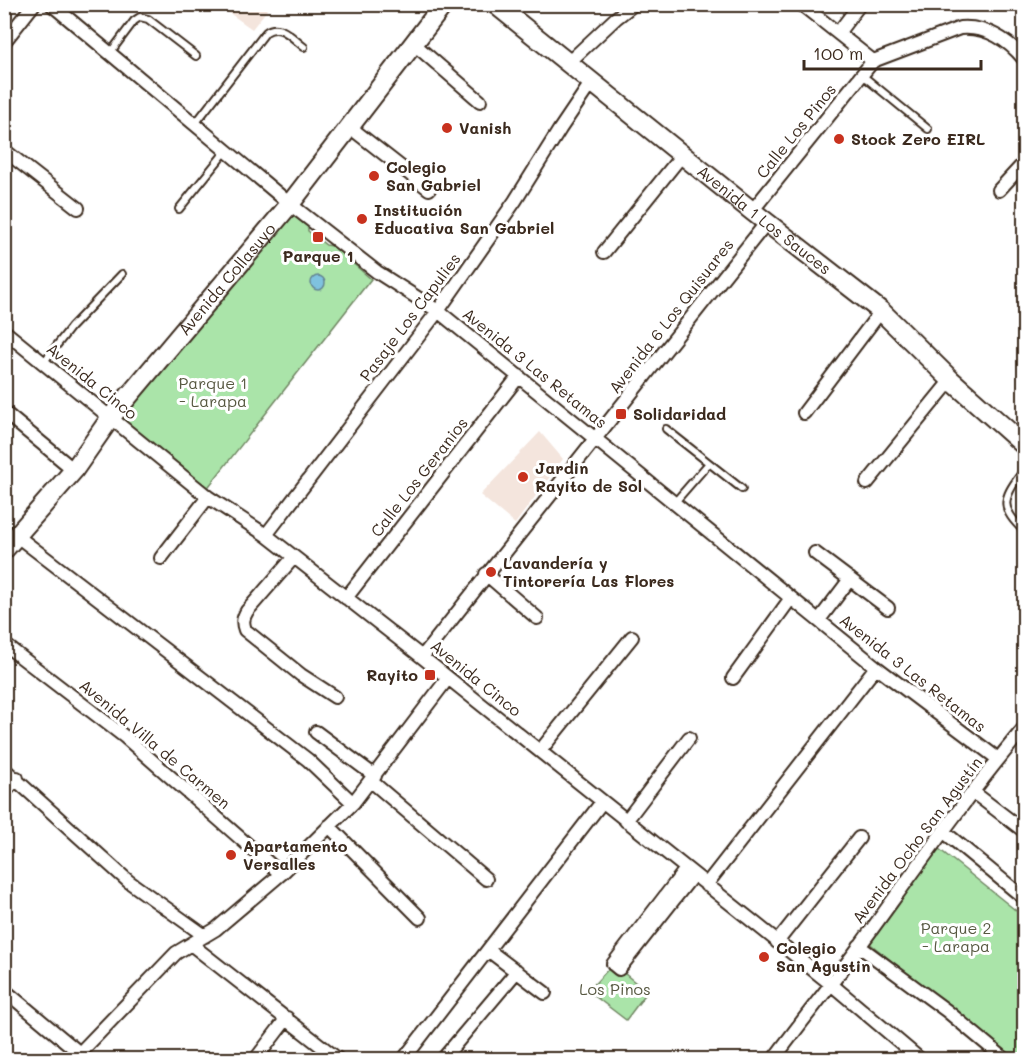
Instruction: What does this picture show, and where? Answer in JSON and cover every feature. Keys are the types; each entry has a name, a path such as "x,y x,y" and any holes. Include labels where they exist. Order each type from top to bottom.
{"street":[{"name":"Avenida 3 Las Retamas","path":"51,4 290,204 377,272 438,311 876,667 998,759"},
{"name":"Avenida Collasuyo","path":"8,545 74,470 111,417 290,204 351,128 444,4"},
{"name":"Avenida 1 Los Sauces","path":"495,4 591,83 881,311 951,380 1023,443"},
{"path":"568,63 634,4"},
{"path":"801,4 873,62"},
{"path":"838,33 860,4"},
{"path":"4,42 29,6"},
{"name":"Calle Los Pinos","path":"752,211 873,62 960,28 974,27 988,30 1024,59"},
{"path":"413,43 480,101"},
{"name":"Pasaje Los Capulies","path":"266,535 438,311 515,201 591,83"},
{"path":"351,128 429,189"},
{"path":"4,150 78,208"},
{"path":"604,252 682,155"},
{"path":"999,190 1024,163"},
{"name":"Avenida 6 Los Quisuares","path":"422,657 766,222"},
{"path":"804,412 881,311"},
{"name":"Avenida Cinco","path":"4,332 208,497 266,535 422,657 831,984 921,1059"},
{"name":"Calle Los Geranios","path":"346,598 519,376"},
{"path":"867,483 951,380"},
{"path":"4,412 74,470"},
{"path":"161,558 208,497"},
{"path":"8,545 308,760 353,803"},
{"path":"815,553 888,608"},
{"path":"294,557 247,611 243,617 243,624 245,630 301,675 335,697"},
{"path":"486,574 537,618"},
{"path":"819,620 850,579"},
{"path":"733,678 791,598"},
{"path":"540,751 632,637"},
{"name":"Avenida Villa de Carmen","path":"4,644 125,737 281,874"},
{"path":"706,885 876,667"},
{"path":"4,990 80,1057 176,952 205,936 281,874 353,803 448,678"},
{"name":"Avenida Ocho San Agustín","path":"773,1059 943,831 1024,728"},
{"path":"316,732 486,879"},
{"path":"626,821 689,738"},
{"path":"4,769 17,778 128,881 205,936"},
{"path":"4,793 17,778"},
{"path":"973,792 1024,831"},
{"path":"403,1059 602,802"},
{"path":"329,826 420,918"},
{"path":"943,831 1024,898"},
{"path":"777,942 859,838"},
{"path":"689,872 619,969 613,964 689,872"},
{"path":"192,945 339,1059"},
{"path":"859,946 947,1011 1006,1059"},
{"path":"488,950 545,993"},
{"path":"442,1059 517,971"},
{"path":"255,1059 287,1018"}],"lane":[{"path":"110,54 134,21 140,17 148,19 196,56"},
{"path":"195,124 272,27 279,27 304,47"},
{"path":"862,75 928,129"},
{"path":"179,209 226,151"},
{"path":"43,364 71,327 122,274"},
{"path":"666,429 742,489"},
{"path":"675,502 708,462"},
{"path":"1024,475 1021,474 1016,481 1006,501 1006,510 1024,531"}],"shaded area":[{"path":"218,5 271,5 252,29"},
{"name":"Jardin Rayito de Sol","path":"540,432 563,459 515,524 480,495"}],"green space":[{"name":"Parque 1 - Larapa","path":"291,214 308,227 308,231 326,245 333,246 371,279 206,490 121,419"},
{"name":"Parque 2 - Larapa","path":"939,849 1024,917 1024,1055 1021,1059 1014,1059 868,942"},
{"name":"Los Pinos","path":"613,964 647,992 626,1020 588,991"}],"water":[{"path":"318,276 323,278 325,283 323,288 318,290 313,288 311,283 313,278"}],"place":[{"name":"Vanish","path":"447,128"},
{"name":"Stock Zero EIRL","path":"839,139"},
{"name":"Colegio San Gabriel","path":"374,176"},
{"name":"Institución Educativa San Gabriel","path":"362,219"},
{"name":"Parque 1","path":"318,237"},
{"name":"Solidaridad","path":"621,414"},
{"name":"Jardin Rayito de Sol","path":"523,477"},
{"name":"Lavandería y Tintorería Las Flores","path":"491,572"},
{"name":"Rayito","path":"430,675"},
{"name":"Apartamento Versalles","path":"231,855"},
{"name":"Colegio San Agustin","path":"764,957"}]}
